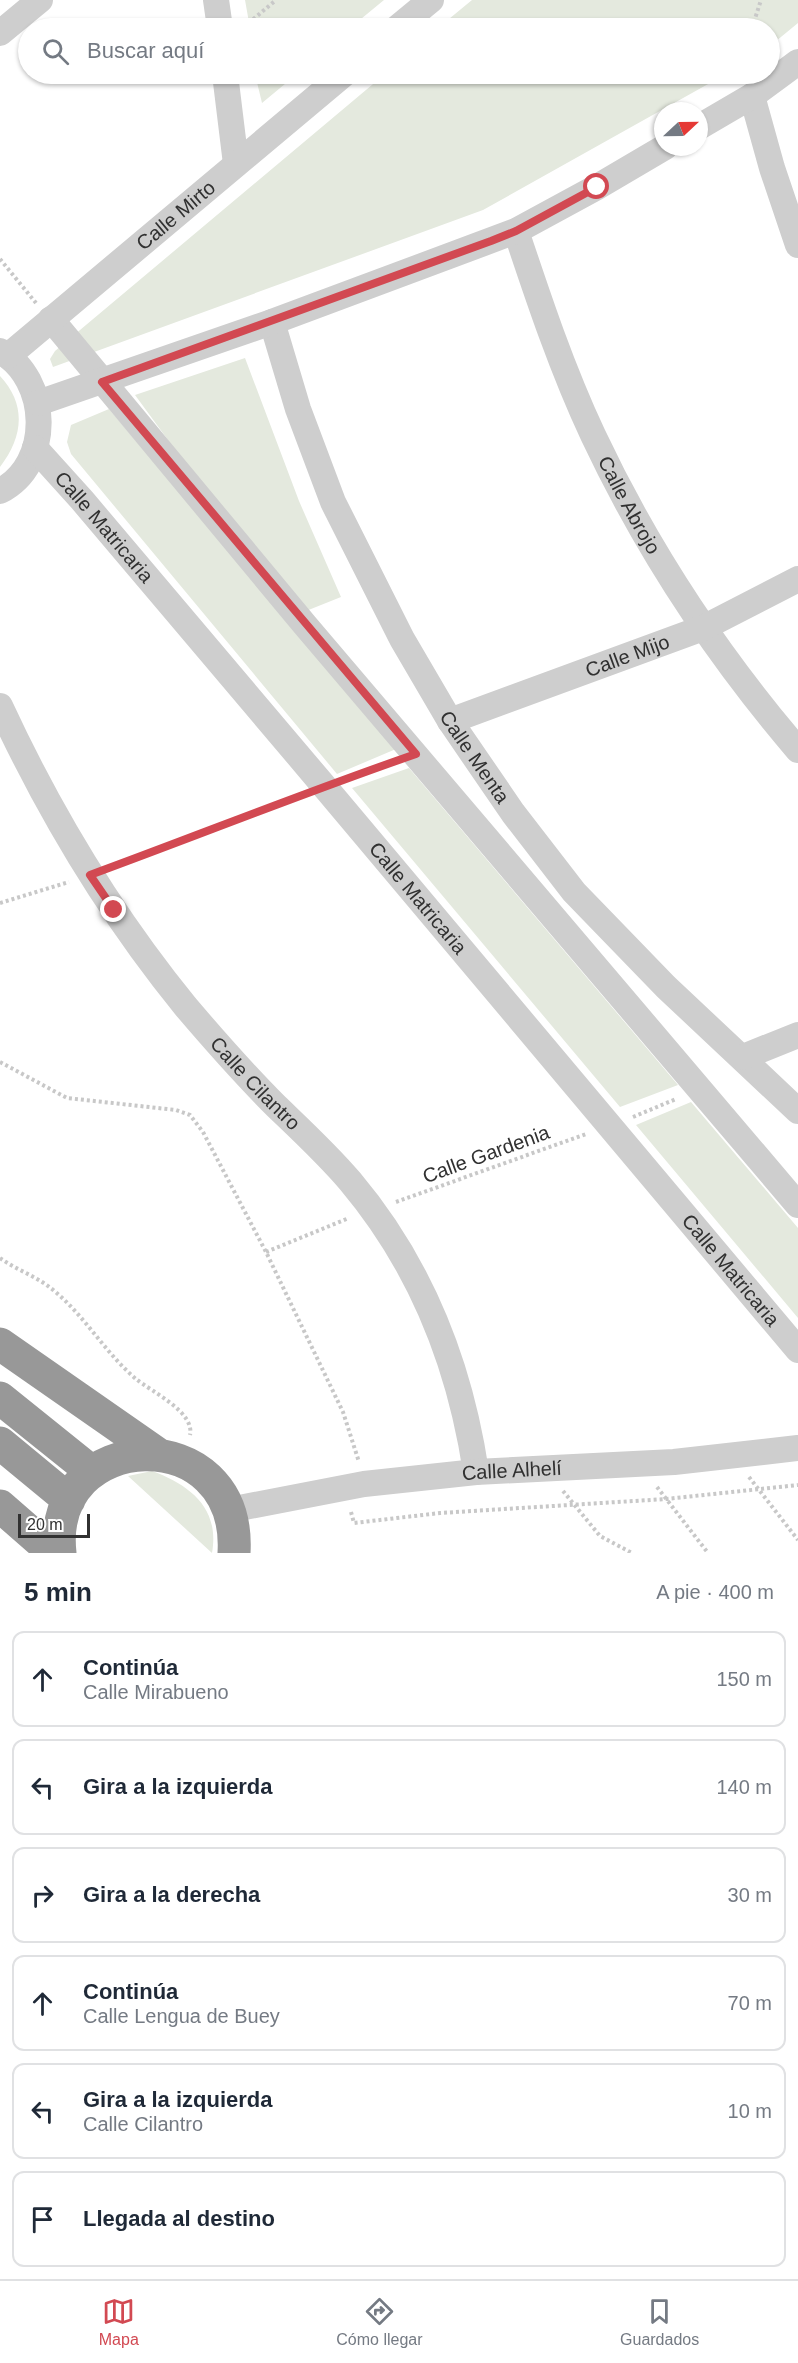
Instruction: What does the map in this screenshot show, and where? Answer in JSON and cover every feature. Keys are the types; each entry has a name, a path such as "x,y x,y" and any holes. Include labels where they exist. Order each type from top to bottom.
{"highway":[{"path":"0,1344 173,1449"},
{"path":"0,1398 92,1472"},
{"path":"0,1443 69,1500"},
{"path":"60,1553 60,1526 69,1500 92,1472 110,1461 132,1454 173,1449"},
{"path":"173,1449 174,1457 198,1469 217,1488 229,1510 235,1538 234,1553"},
{"path":"0,1506 54,1553"}],"street":[{"path":"18,18 40,0"},
{"path":"216,0 219,18"},
{"path":"409,18 431,0"},
{"path":"0,33 18,18"},
{"path":"780,75 798,62"},
{"path":"226,84 236,164"},
{"name":"Calle Mirto","path":"4,354 51,319 332,84"},
{"path":"708,122 768,84"},
{"path":"752,96 772,168 798,244"},
{"path":"38,404 272,322 516,231 654,153"},
{"name":"Calle Abrojo","path":"516,231 549,332 592,434 633,516 703,628 755,699 798,750"},
{"path":"51,319 798,1204"},
{"name":"Calle Menta","path":"272,322 298,409 333,502 402,639 450,721 513,813 574,892 666,987 798,1111"},
{"path":"0,490 23,470 35,448 39,426 38,404 27,377 4,354"},
{"name":"Calle Matricaria","path":"35,448 82,500 324,786 798,1350"},
{"name":"Calle Mijo","path":"450,721 703,628 798,579"},
{"name":"Calle Cilantro","path":"0,706 20,749 90,875 149,959 207,1031 274,1105 328,1156 373,1210 402,1254 427,1300 445,1342 471,1435 476,1472"},
{"path":"742,1056 798,1035"},
{"name":"Calle Alhelí","path":"229,1510 364,1484 476,1472 674,1462 798,1448"}],"path":[{"path":"255,18 276,0"},
{"path":"755,18 761,0"},
{"path":"0,259 51,319"},
{"path":"0,903 90,875 324,786 416,754"},
{"path":"0,1062 67,1098 176,1110 190,1115 203,1132 266,1252 343,1412 361,1469"},
{"name":"Calle Gardenia","path":"266,1252 373,1210 609,1126 700,1089"},
{"path":"0,1258 47,1285 78,1313 135,1378 181,1411 188,1419 191,1429 173,1449"},
{"path":"746,1473 798,1540"},
{"path":"653,1481 708,1553"},
{"path":"559,1486 600,1536 633,1553"}],"shaded area":[{"path":"245,0 384,0 362,18 248,18"},
{"path":"472,0 798,0 798,23 780,38 780,18 450,18"},
{"path":"257,84 285,84 262,103"},
{"path":"373,84 708,84 676,102 654,102 654,114 483,210 53,367 50,359 55,351"},
{"path":"245,358 299,501 341,597 306,611 231,526 135,395"},
{"path":"0,376 15,398 19,421 14,444 0,467"},
{"path":"109,409 396,749 337,774 71,454 67,442 71,425"},
{"path":"409,768 678,1085 620,1107 352,788"},
{"path":"691,1102 798,1228 798,1318 636,1125"},
{"path":"152,1471 179,1483 199,1500 207,1511 211,1523 212,1553 128,1476"}],"route":[{"path":"114,910 90,875 324,786 416,754 102,382 491,241 516,231 597,187"}]}
